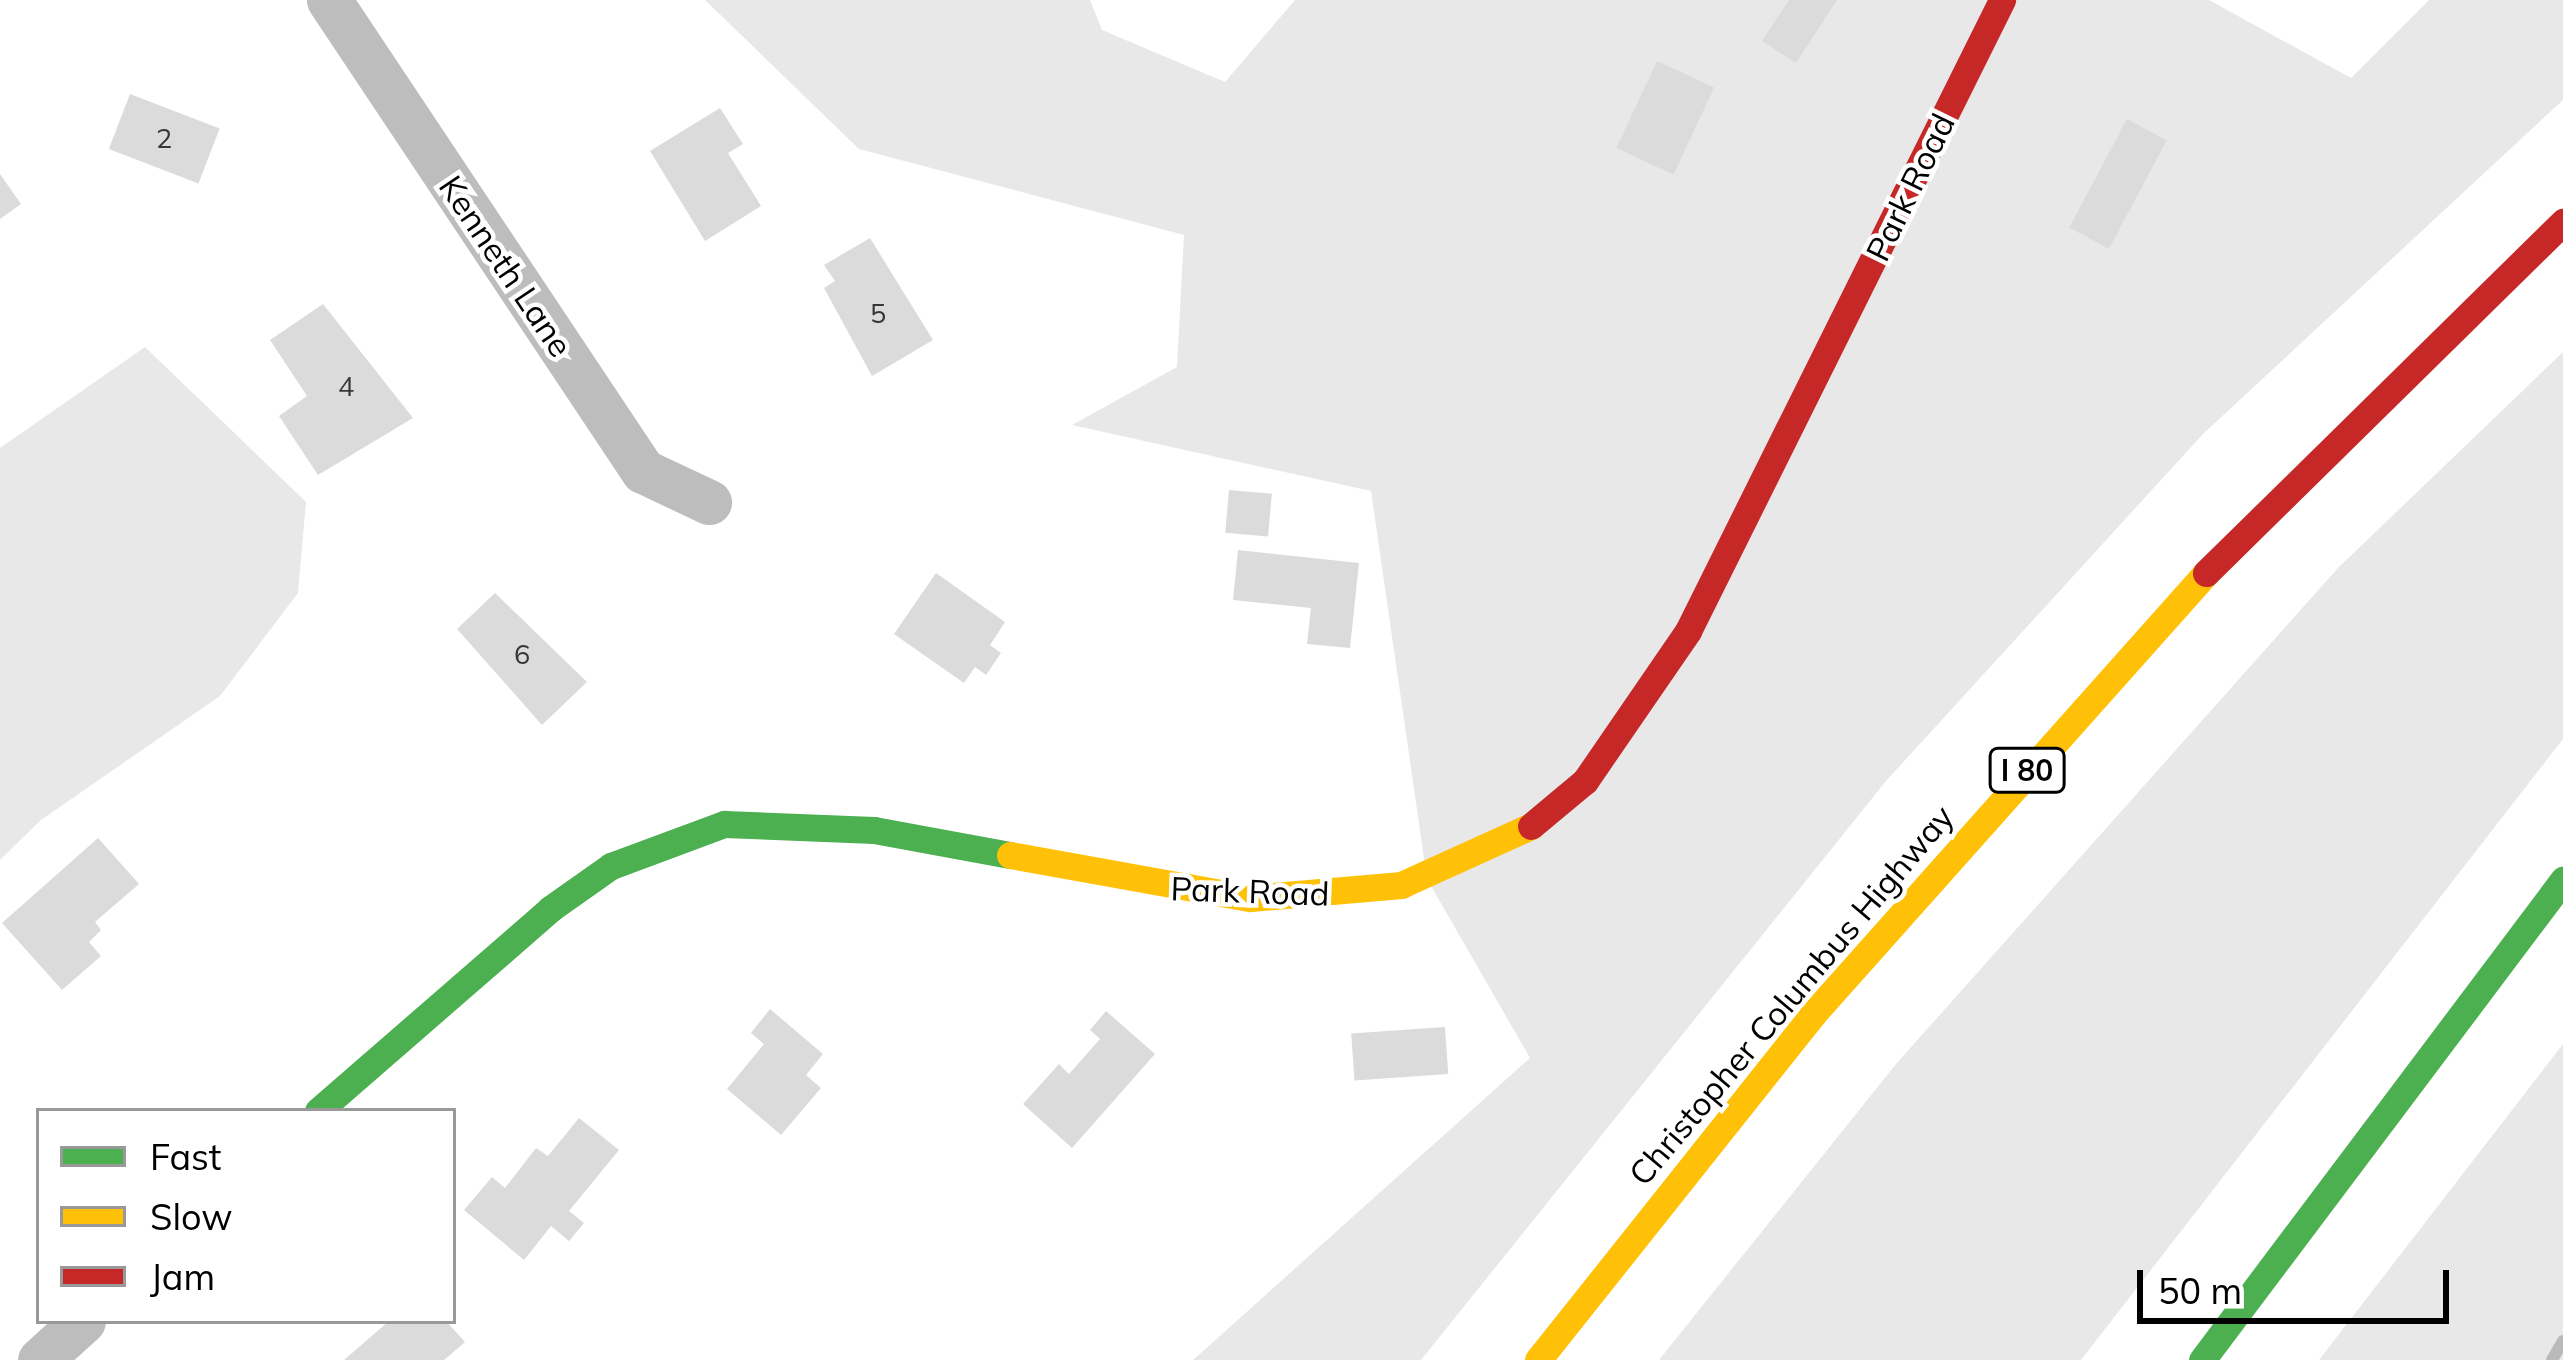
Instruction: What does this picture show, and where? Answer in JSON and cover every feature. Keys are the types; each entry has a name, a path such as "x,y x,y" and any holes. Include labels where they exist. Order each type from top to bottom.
{"main road":[{"name":"Park Road","path":"321,1108 565,899 611,866 724,824 874,830 1250,898 1401,885 1538,823 1597,766 1688,631 2002,0"},
{"name":"Christopher Columbus Highway","path":"1538,1360 1814,1013 2057,736 2242,532 2563,223"},
{"path":"2201,1360 2563,880"}],"street":[{"name":"Kenneth Lane","path":"329,0 643,471 709,502"},
{"path":"40,1360 80,1324"}],"shaded area":[{"path":"705,0 1090,0 1102,30 1225,82 1295,0 2209,0 2351,78 2429,0 2563,0 2563,100 2203,434 1886,781 1421,1360 1193,1360 1530,1058 1427,879 1371,491 1072,425 1177,367 1184,235 859,149"},
{"path":"145,347 306,502 298,593 220,696 41,820 0,860 0,448"},
{"path":"2563,352 2563,739 2081,1360 1659,1360 1896,1064 2338,568"},
{"path":"2563,1044 2563,1360 2319,1360"}],"building":[{"path":"1789,0 1837,0 1796,63 1762,41"},
{"path":"1657,61 1714,88 1674,175 1616,148"},
{"path":"130,94 220,128 198,183 109,149"},
{"path":"720,108 743,144 728,153 761,206 705,241 650,151"},
{"path":"2127,119 2167,140 2109,249 2069,228"},
{"path":"0,174 21,204 0,219"},
{"path":"870,238 933,340 872,376 824,288 835,281 824,265"},
{"path":"323,304 413,418 318,475 279,416 307,396 270,340"},
{"path":"1229,490 1272,494 1268,537 1225,533"},
{"path":"1238,550 1359,563 1350,648 1307,644 1311,608 1233,600"},
{"path":"936,573 1005,622 990,645 1001,653 986,675 975,667 964,683 894,634"},
{"path":"495,593 587,682 542,725 457,629"},
{"path":"98,838 139,884 95,922 101,930 89,942 101,956 62,990 2,923"},
{"path":"770,1009 823,1054 806,1075 821,1088 781,1135 727,1089 764,1044 751,1033"},
{"path":"1106,1011 1155,1054 1072,1148 1023,1104 1059,1064 1069,1074 1100,1039 1090,1030"},
{"path":"1445,1027 1448,1074 1355,1080 1351,1034"},
{"path":"579,1118 619,1150 569,1211 584,1223 569,1241 551,1226 524,1260 464,1210 492,1177 505,1188 536,1148 548,1156"},
{"path":"386,1324 449,1324 465,1342 444,1360 344,1360"}],"waterway":[{"path":"2552,1360 2563,1341"}],"traffic: fast":[{"path":"321,1108 550,909 611,866 724,824 874,830 1010,855"},
{"path":"2202,1360 2563,880"}],"traffic: slow":[{"path":"1538,1360 1814,1013 2206,573"},
{"path":"1010,855 1250,898 1401,885 1531,826"}],"traffic: jam":[{"path":"1531,826 1585,781 1688,631 2002,0"},
{"path":"2206,573 2563,222"}]}
